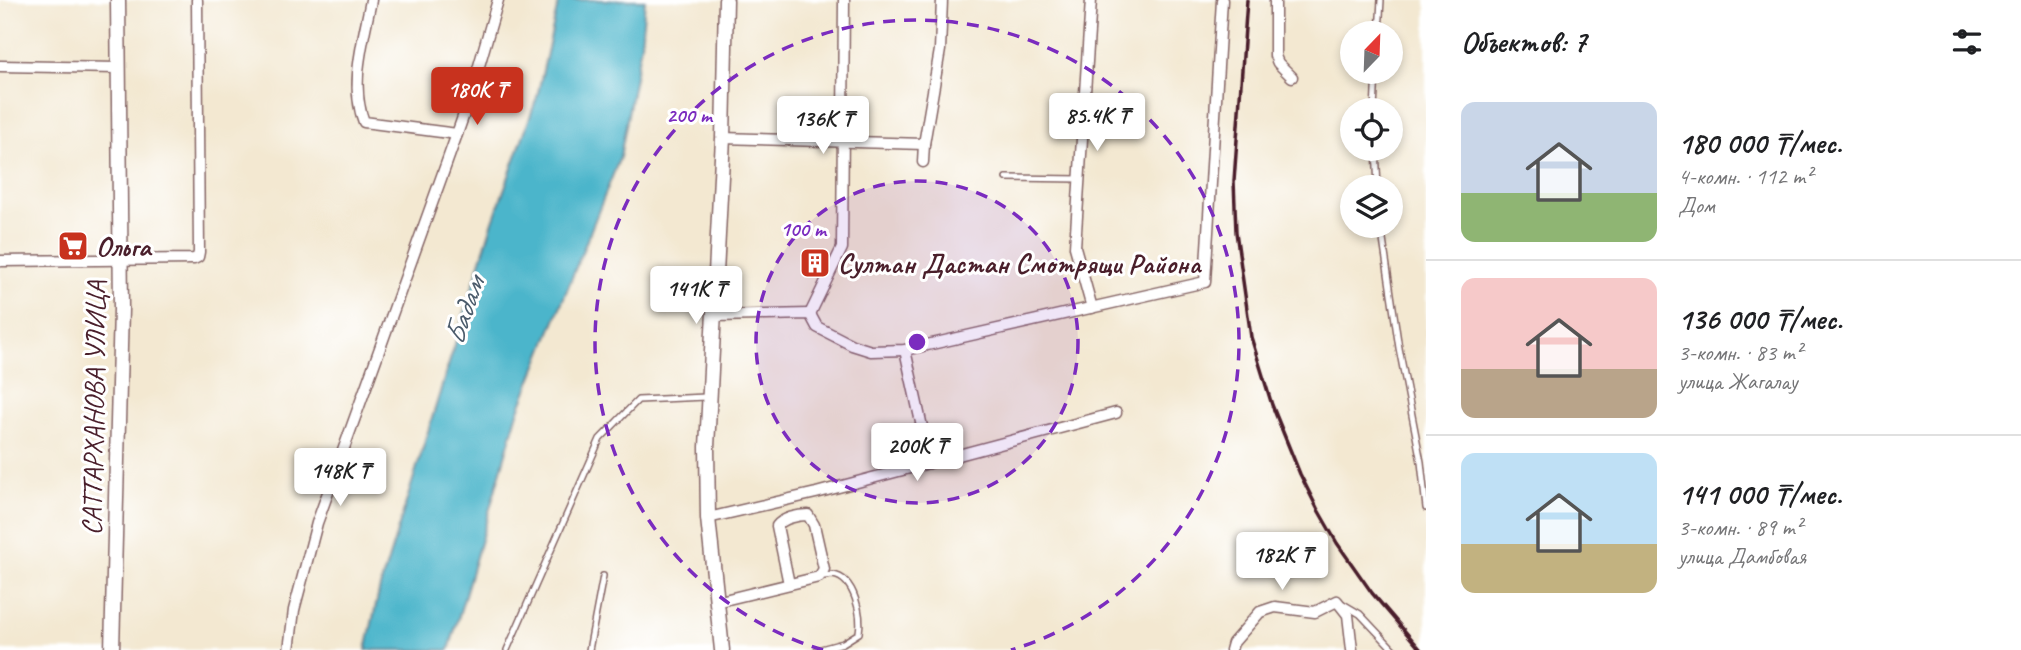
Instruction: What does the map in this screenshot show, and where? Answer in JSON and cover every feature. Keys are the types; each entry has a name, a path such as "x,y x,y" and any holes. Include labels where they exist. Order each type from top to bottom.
{"street":[{"name":"САТТАРХАНОВА УЛИЦА","path":"112,650 121,309 118,0"},
{"path":"0,261 198,257 197,0"},
{"path":"371,0 358,77 360,111 364,122 457,134"},
{"path":"289,650 294,610 317,523 470,97 498,0"},
{"path":"722,650 708,518 707,447 723,138 726,0"},
{"path":"810,314 842,248 844,0"},
{"path":"923,162 940,50 942,0"},
{"path":"1091,0 1075,247 1092,308"},
{"path":"810,314 817,327 852,345 871,351 905,350 1205,282 1222,0"},
{"path":"1275,0 1275,56 1292,77"},
{"path":"0,66 118,68"},
{"path":"723,138 924,144"},
{"path":"714,316 810,314"},
{"path":"905,350 930,463"},
{"path":"708,518 816,493 1116,413"},
{"path":"716,602 819,577 824,569 821,554 810,517 804,515 777,526 789,584"},
{"path":"1231,650 1233,643 1260,612 1275,607 1315,612 1337,601 1348,615 1352,650"}],"lane":[{"path":"1380,21 1381,0"},
{"path":"1006,178 1080,179"},
{"path":"1383,238 1399,348 1421,462 1426,508"},
{"path":"507,650 600,439 638,400 710,397"},
{"path":"817,650 844,643 859,633 861,622 851,587 834,575 819,577"},
{"path":"589,650 603,576"},
{"path":"1337,601 1360,614 1394,650"}],"water":[{"path":"559,0 645,0 641,44 620,157 517,415 449,650 366,650 380,587 492,224 537,97"}],"railway":[{"path":"1247,0 1234,181 1236,232 1251,337 1272,405 1317,508 1337,543 1372,593 1421,650"}],"place":[{"name":"Ольга","path":"73,246"},
{"name":"Султан Дастан Смотрящи Района","path":"815,263"}],"water label":[{"name":"Бадам","path":"464,311"}]}
